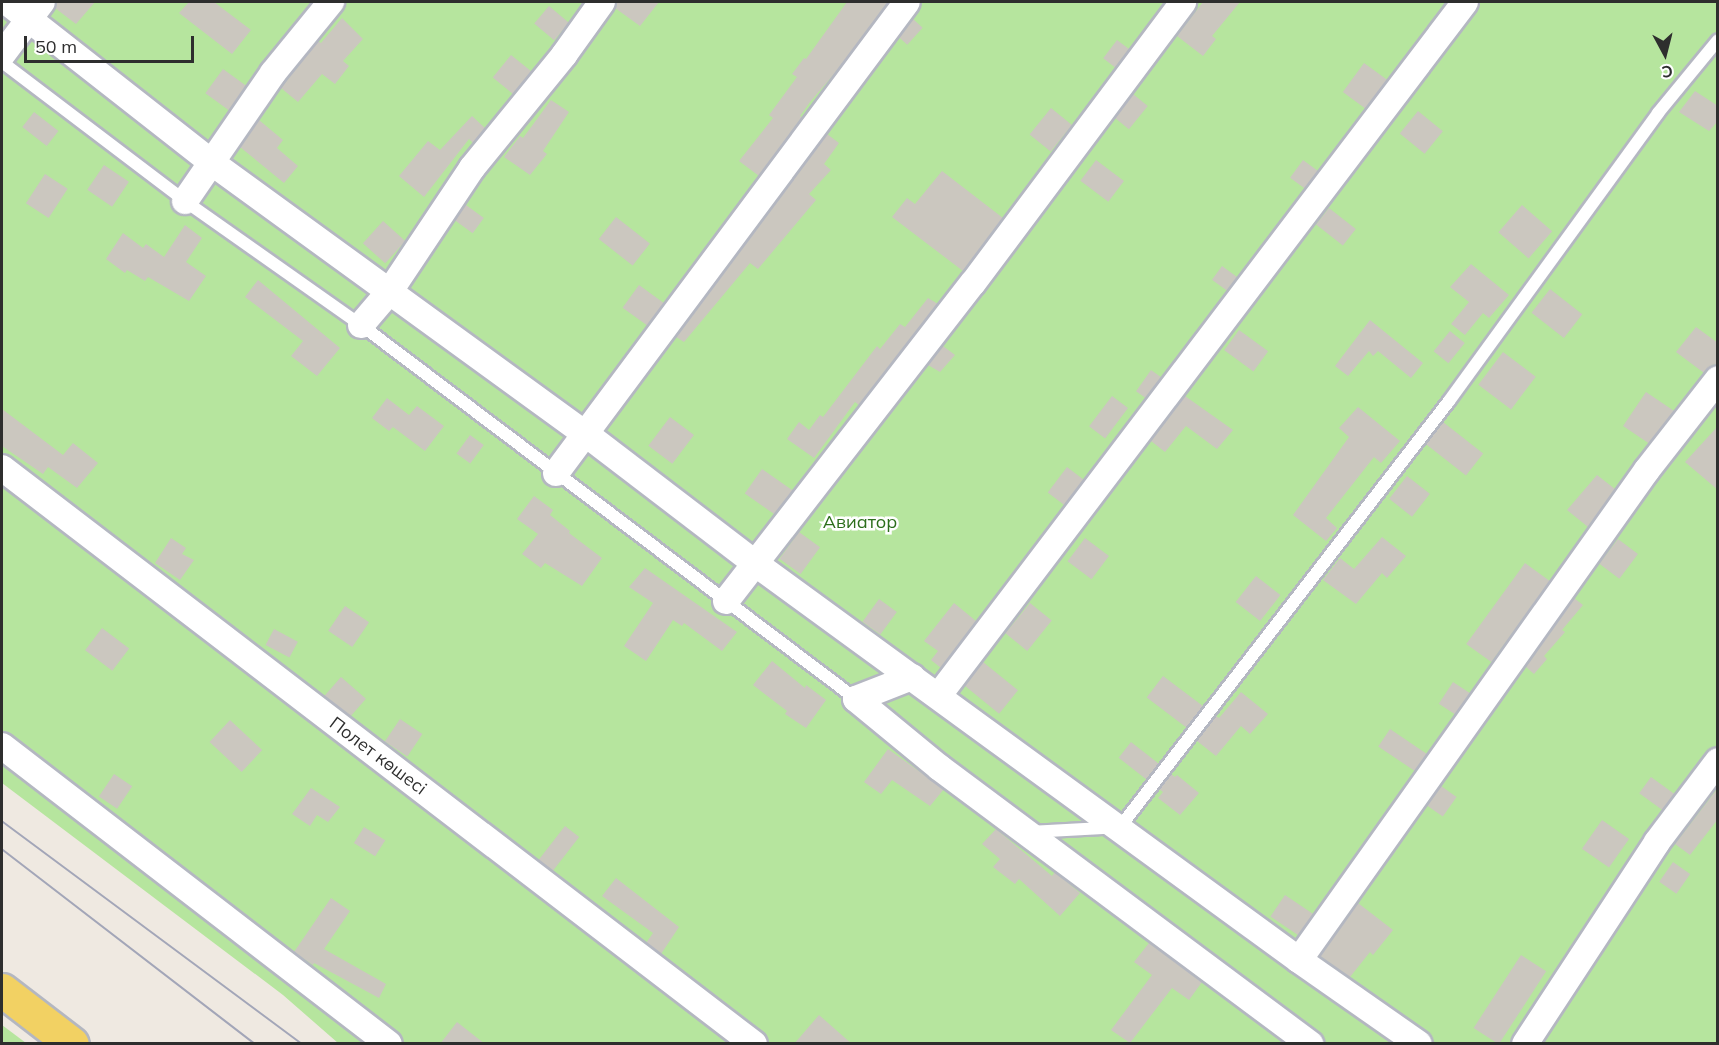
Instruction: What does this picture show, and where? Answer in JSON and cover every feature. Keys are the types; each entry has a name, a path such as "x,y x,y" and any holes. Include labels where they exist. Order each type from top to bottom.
{"main road":[{"path":"2,990 72,1044"}],"street":[{"path":"7,2 35,10 211,162 586,434 756,564 1299,960 1419,1044"},
{"path":"185,201 273,74 331,2"},
{"path":"361,325 390,291 472,168 564,55 602,2"},
{"path":"556,472 696,281 907,2"},
{"path":"726,601 973,283 1183,2"},
{"path":"939,696 1465,2"},
{"path":"2,55 35,10"},
{"path":"1299,960 1647,470 1718,380"},
{"name":"Полет көшесі","path":"2,468 754,1044"},
{"path":"912,677 856,699 940,768 1310,1044"},
{"path":"2,746 389,1044"},
{"path":"1525,1044 1658,842 1718,761"}],"lane":[{"path":"1027,832 1119,827 1449,401 1658,113 1718,40"},
{"path":"2,62 185,201 361,325 856,699"}],"green space":[{"name":"Авиатор","path":"2,2 1717,2 1717,1043 338,1043 283,995 2,783"},
{"path":"2,1025 26,1043 2,1043"}],"building":[{"path":"57,2 95,2 76,24 55,8"},
{"path":"189,2 214,2 251,30 232,54 179,13"},
{"path":"617,2 659,2 640,26 615,8"},
{"path":"847,2 889,2 810,102 800,116 802,117 759,176 739,161 773,118 769,115 797,77 792,74 804,58 806,59"},
{"path":"1203,2 1240,2 1212,36 1216,39 1203,56 1177,36"},
{"path":"549,6 569,23 554,40 534,24"},
{"path":"342,18 363,39 343,61 349,66 335,84 322,74 298,102 281,88 318,41 321,43"},
{"path":"913,19 923,28 907,45 898,36"},
{"path":"1117,40 1129,49 1115,67 1103,58"},
{"path":"511,55 531,71 513,94 493,78"},
{"path":"1364,63 1387,80 1366,109 1343,92"},
{"path":"223,69 246,86 229,110 205,93"},
{"path":"1695,91 1718,106 1718,121 1709,131 1679,112"},
{"path":"1133,94 1148,106 1129,129 1114,117"},
{"path":"551,100 569,112 543,151 547,154 530,175 504,157 520,136 523,138"},
{"path":"1051,108 1072,125 1051,151 1030,134"},
{"path":"1418,111 1443,131 1425,154 1400,134"},
{"path":"34,112 58,131 47,146 22,127"},
{"path":"472,116 485,128 473,143 469,139 424,197 399,176 428,141 440,150"},
{"path":"259,120 283,140 277,148 298,166 284,183 240,147"},
{"path":"827,134 839,143 824,164 831,170 809,194 816,200 758,269 750,263 684,342 676,337"},
{"path":"1096,160 1124,181 1108,202 1080,181"},
{"path":"1303,160 1318,171 1305,189 1290,178"},
{"path":"104,165 129,182 112,207 87,190"},
{"path":"942,171 1003,218 963,271 892,217 907,198 915,204"},
{"path":"45,174 68,189 49,218 26,203"},
{"path":"466,205 484,218 473,233 455,220"},
{"path":"1522,205 1552,231 1529,258 1498,232"},
{"path":"1329,208 1356,229 1343,245 1316,225"},
{"path":"616,217 650,243 633,266 599,239"},
{"path":"383,221 405,241 385,263 363,243"},
{"path":"185,225 202,238 186,262 206,276 189,301 148,277 145,281 127,270 125,273 106,259 123,233 143,248 146,244 164,257"},
{"path":"1471,264 1509,295 1489,318 1483,313 1465,335 1451,324 1469,302 1450,287"},
{"path":"1222,266 1237,277 1227,291 1212,280"},
{"path":"258,280 340,348 317,376 291,356 303,341 245,297"},
{"path":"639,285 664,303 648,326 623,308"},
{"path":"1550,289 1582,314 1564,338 1532,313"},
{"path":"928,298 938,304 859,405 855,402 814,458 787,439 799,422 809,430 820,415 823,417 877,346 880,349 900,324 905,327"},
{"path":"1370,320 1423,363 1411,378 1378,351 1373,356 1369,351 1348,376 1335,366"},
{"path":"1696,327 1718,343 1718,364 1712,365 1704,373 1676,352"},
{"path":"1239,330 1268,351 1253,371 1224,350"},
{"path":"1450,331 1465,343 1448,363 1434,351"},
{"path":"943,346 955,355 940,372 928,365"},
{"path":"1503,352 1536,377 1511,409 1478,385"},
{"path":"1151,370 1161,377 1146,398 1136,391"},
{"path":"1646,392 1674,411 1651,445 1623,426"},
{"path":"1112,396 1128,408 1105,438 1089,426"},
{"path":"1185,396 1233,430 1217,449 1186,426 1165,452 1151,441"},
{"path":"387,398 409,415 417,406 444,426 425,451 393,427 389,431 372,418"},
{"path":"1358,407 1400,441 1381,463 1374,457 1326,518 1337,528 1326,541 1293,515 1349,437 1339,428"},
{"path":"2,409 63,455 73,443 98,463 77,488 48,467 43,474 2,446"},
{"path":"670,417 694,435 672,464 648,446"},
{"path":"1443,422 1483,453 1466,475 1426,444"},
{"path":"1718,426 1718,490 1685,462"},
{"path":"470,435 484,445 470,464 456,454"},
{"path":"1067,467 1084,480 1065,505 1048,493"},
{"path":"762,469 793,491 776,515 745,494"},
{"path":"1597,475 1615,489 1588,527 1567,510"},
{"path":"1407,476 1430,494 1412,517 1389,499"},
{"path":"534,496 553,510 550,515 570,531 569,533 602,558 582,586 545,563 541,568 522,554 538,534 517,519"},
{"path":"799,532 820,547 801,574 780,559"},
{"path":"1382,537 1406,556 1387,578 1382,573 1356,604 1323,580 1340,558 1354,569"},
{"path":"171,538 186,548 182,554 194,560 180,580 155,563"},
{"path":"1085,538 1109,556 1092,579 1068,561"},
{"path":"1618,539 1638,554 1619,579 1599,564"},
{"path":"1525,563 1550,581 1491,662 1466,644"},
{"path":"645,568 737,632 722,651 684,623 682,626 673,620 646,661 624,646 653,603 629,587"},
{"path":"1256,576 1280,595 1260,621 1236,602"},
{"path":"1574,598 1583,605 1562,630 1565,632 1544,656 1547,659 1534,674 1526,667"},
{"path":"879,599 897,612 880,635 863,622"},
{"path":"954,603 976,621 941,668 931,660 938,651 924,641"},
{"path":"1030,603 1052,621 1027,651 1005,633"},
{"path":"345,606 369,622 352,647 328,631"},
{"path":"102,628 129,648 112,671 85,650"},
{"path":"274,629 298,642 289,658 266,645"},
{"path":"772,661 805,688 806,685 826,700 806,728 785,714 787,711 753,685"},
{"path":"983,662 1018,690 999,714 964,685"},
{"path":"1163,676 1203,706 1187,728 1147,698"},
{"path":"341,677 366,699 350,718 325,696"},
{"path":"1453,682 1470,693 1456,715 1439,704"},
{"path":"1241,692 1268,714 1250,734 1241,726 1216,756 1197,741 1216,716 1219,718"},
{"path":"400,719 422,734 407,756 385,741"},
{"path":"230,720 262,750 242,772 210,742"},
{"path":"1390,729 1427,754 1416,772 1378,746"},
{"path":"1131,742 1159,764 1147,780 1119,758"},
{"path":"888,749 944,789 930,806 892,780 881,794 864,782"},
{"path":"114,774 132,786 117,809 99,796"},
{"path":"1171,774 1175,777 1177,775 1199,793 1180,815 1158,798 1163,792 1159,789"},
{"path":"1651,777 1674,794 1663,810 1639,793"},
{"path":"1441,786 1457,797 1443,817 1427,806"},
{"path":"311,788 340,807 328,822 317,815 310,826 292,814"},
{"path":"1718,788 1718,819 1690,855 1675,844"},
{"path":"1602,820 1629,839 1609,868 1582,849"},
{"path":"565,826 579,837 553,871 539,860"},
{"path":"364,827 385,840 375,856 354,843"},
{"path":"996,829 1052,876 1055,872 1080,893 1060,916 1019,879 1015,884 993,867 1000,859 982,844"},
{"path":"1673,862 1690,874 1676,894 1659,882"},
{"path":"616,878 679,927 661,954 646,943 653,933 602,896"},
{"path":"1285,895 1313,914 1299,936 1270,917"},
{"path":"331,898 350,911 324,949 386,984 379,998 314,963 313,965 294,952"},
{"path":"1358,903 1393,930 1373,955 1370,952 1350,977 1320,956"},
{"path":"1149,943 1202,982 1189,1000 1172,988 1130,1043 1111,1030 1152,975 1134,962"},
{"path":"1521,955 1546,971 1499,1044 1474,1028"},
{"path":"819,1015 852,1044 794,1044"},
{"path":"457,1022 485,1044 440,1044"}],"tram line":[{"path":"2,821 302,1044"},
{"path":"2,849 255,1044"}]}
